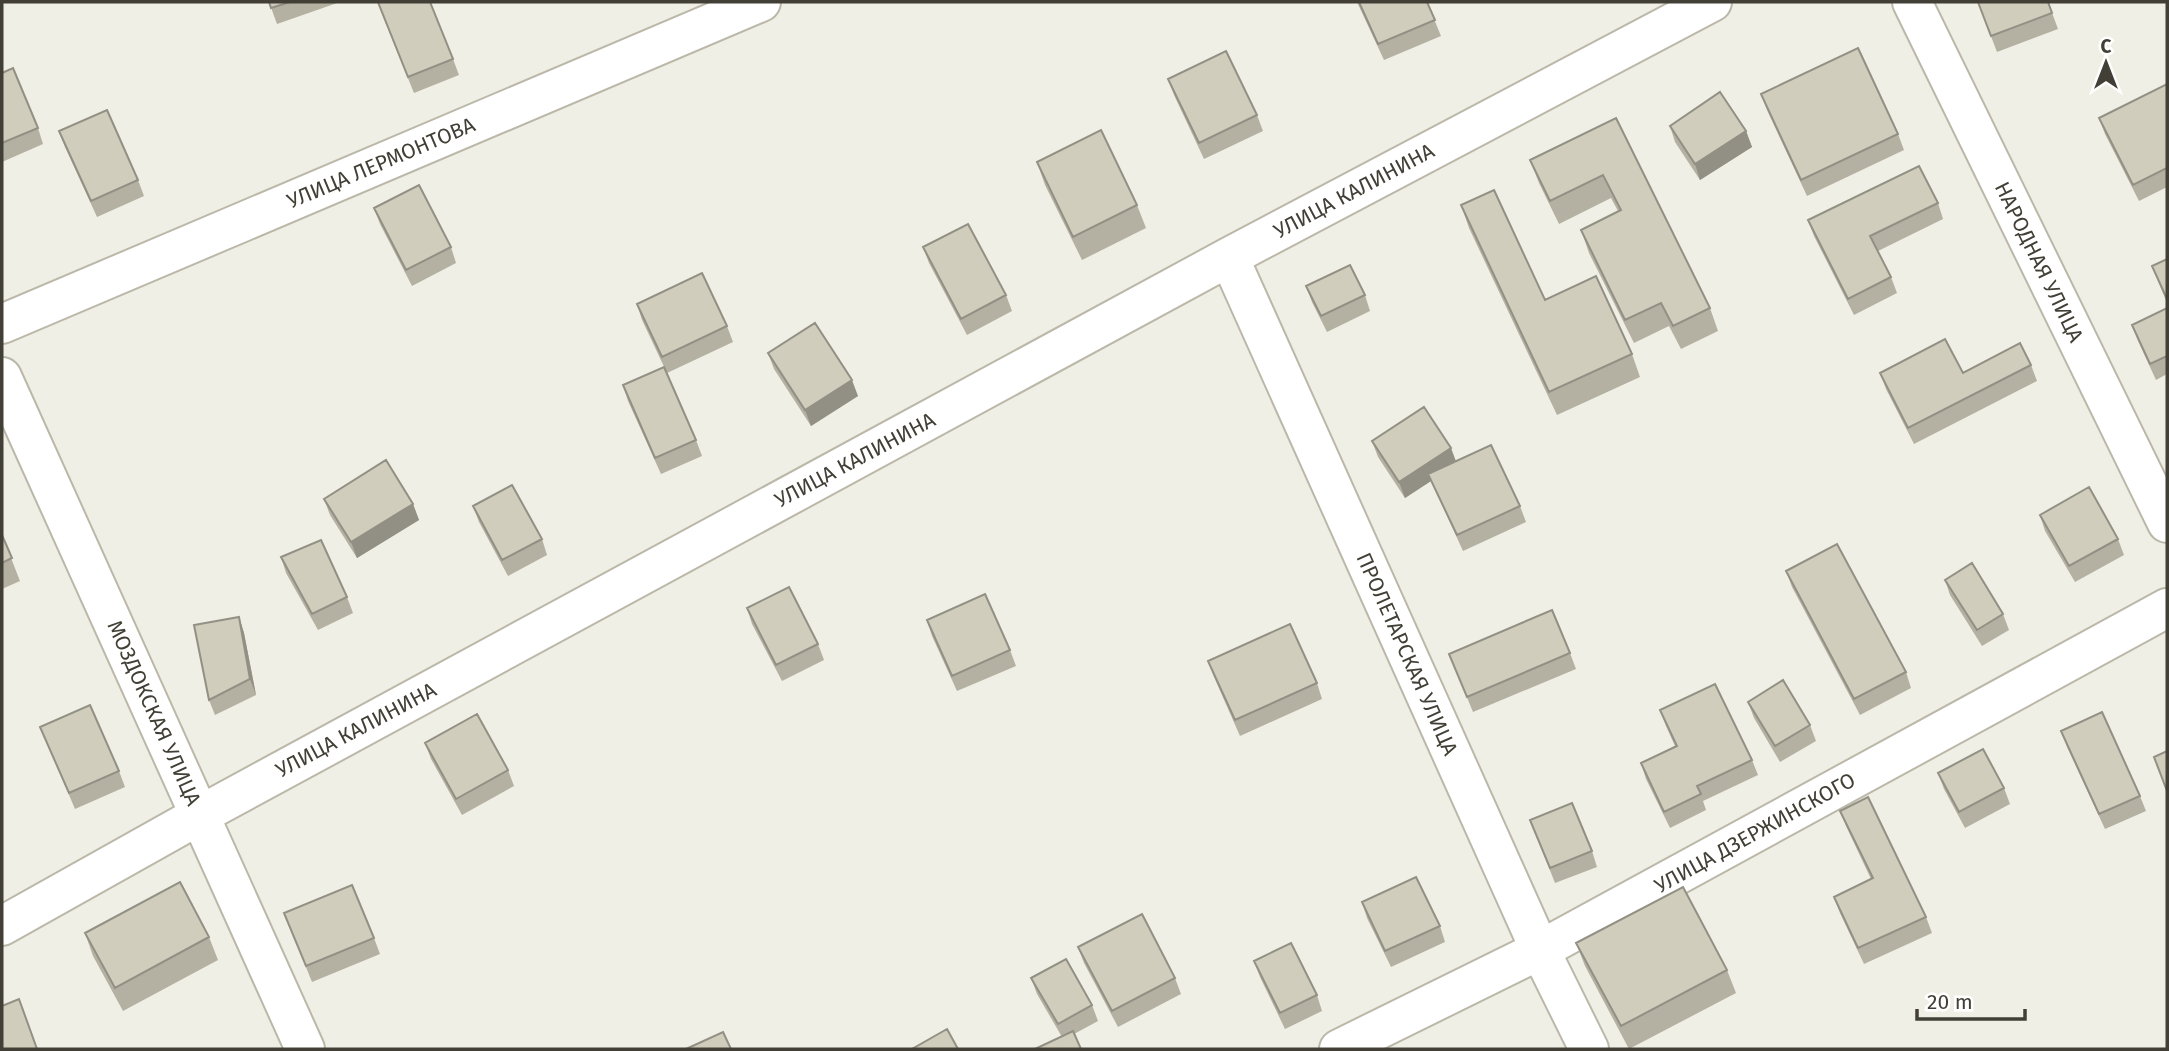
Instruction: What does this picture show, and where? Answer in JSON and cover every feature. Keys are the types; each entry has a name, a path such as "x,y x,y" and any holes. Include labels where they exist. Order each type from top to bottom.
{"street":[{"name":"УЛИЦА ЛЕРМОНТОВА","path":"2,324 761,2"},
{"name":"УЛИЦА КАЛИНИНА","path":"2,926 200,815 1229,257 1712,2"},
{"name":"НАРОДНАЯ УЛИЦА","path":"1912,2 2167,523"},
{"name":"ПРОЛЕТАРСКАЯ УЛИЦА","path":"1229,257 1540,950 1588,1049"},
{"name":"МОЗДОКСКАЯ УЛИЦА","path":"2,377 305,1049"},
{"name":"УЛИЦА ДЗЕРЖИНСКОГО","path":"1339,1049 1540,950 2167,608"}],"building":[{"path":"269,2 290,2 271,8"},
{"path":"378,2 430,2 453,59 408,77"},
{"path":"1359,2 1427,2 1435,20 1378,44"},
{"path":"1978,2 2048,2 2052,13 1991,36"},
{"path":"1858,48 1898,134 1801,180 1761,94"},
{"path":"1226,51 1257,115 1199,143 1168,79"},
{"path":"13,68 38,128 2,143 2,73"},
{"path":"2167,84 2167,168 2133,185 2099,118"},
{"path":"1720,92 1746,131 1695,164 1670,126"},
{"path":"107,110 138,180 91,201 59,131"},
{"path":"1616,118 1710,308 1673,326 1661,303 1625,320 1581,230 1621,210 1603,175 1550,201 1530,160"},
{"path":"1101,130 1137,205 1073,237 1037,162"},
{"path":"1919,166 1938,203 1870,236 1891,277 1848,299 1808,220"},
{"path":"419,185 451,247 406,270 374,208"},
{"path":"1494,190 1545,300 1596,276 1632,354 1549,392 1461,205"},
{"path":"968,224 1006,295 961,319 923,247"},
{"path":"2167,259 2167,299 2152,266"},
{"path":"1350,265 1365,295 1321,316 1306,286"},
{"path":"702,273 727,326 662,357 637,304"},
{"path":"2167,308 2167,356 2150,364 2132,325"},
{"path":"815,323 852,380 805,410 768,353"},
{"path":"1945,339 1963,373 2020,343 2031,365 1908,428 1880,373"},
{"path":"664,367 696,440 655,458 623,385"},
{"path":"1424,407 1451,448 1399,482 1372,441"},
{"path":"1491,445 1520,506 1457,535 1428,474"},
{"path":"386,460 413,504 351,542 324,499"},
{"path":"512,485 542,539 502,560 473,506"},
{"path":"2089,487 2118,539 2069,566 2040,515"},
{"path":"2,535 12,558 2,563"},
{"path":"321,540 347,597 312,614 281,557"},
{"path":"1837,544 1906,672 1854,699 1786,571"},
{"path":"1972,563 2003,614 1977,630 1945,580"},
{"path":"789,587 818,644 776,665 747,608"},
{"path":"985,594 1010,650 952,676 927,620"},
{"path":"1552,610 1570,653 1467,697 1449,654"},
{"path":"239,617 250,679 209,700 194,625"},
{"path":"1290,624 1317,683 1235,720 1208,661"},
{"path":"1783,680 1810,725 1775,746 1748,702"},
{"path":"1715,684 1752,760 1697,786 1701,794 1664,812 1641,763 1677,746 1660,710"},
{"path":"90,705 119,771 69,793 40,727"},
{"path":"2102,712 2140,796 2099,814 2061,731"},
{"path":"477,714 508,770 456,799 425,743"},
{"path":"1983,749 2004,788 1959,812 1938,773"},
{"path":"2167,751 2167,791 2154,757"},
{"path":"1868,797 1926,917 1858,948 1834,897 1873,878 1840,811"},
{"path":"1572,803 1592,851 1550,868 1530,820"},
{"path":"1416,877 1440,926 1385,951 1362,902"},
{"path":"180,882 209,937 115,988 85,933"},
{"path":"352,885 374,938 306,966 284,913"},
{"path":"1683,887 1727,970 1621,1026 1576,943"},
{"path":"1142,914 1175,978 1112,1011 1078,947"},
{"path":"1291,943 1317,995 1280,1013 1254,961"},
{"path":"1066,959 1092,1005 1058,1024 1031,978"},
{"path":"19,999 37,1049 2,1049 2,1006"},
{"path":"947,1029 958,1049 912,1049"},
{"path":"1073,1031 1081,1049 1035,1049"},
{"path":"723,1032 731,1049 686,1049"}]}
